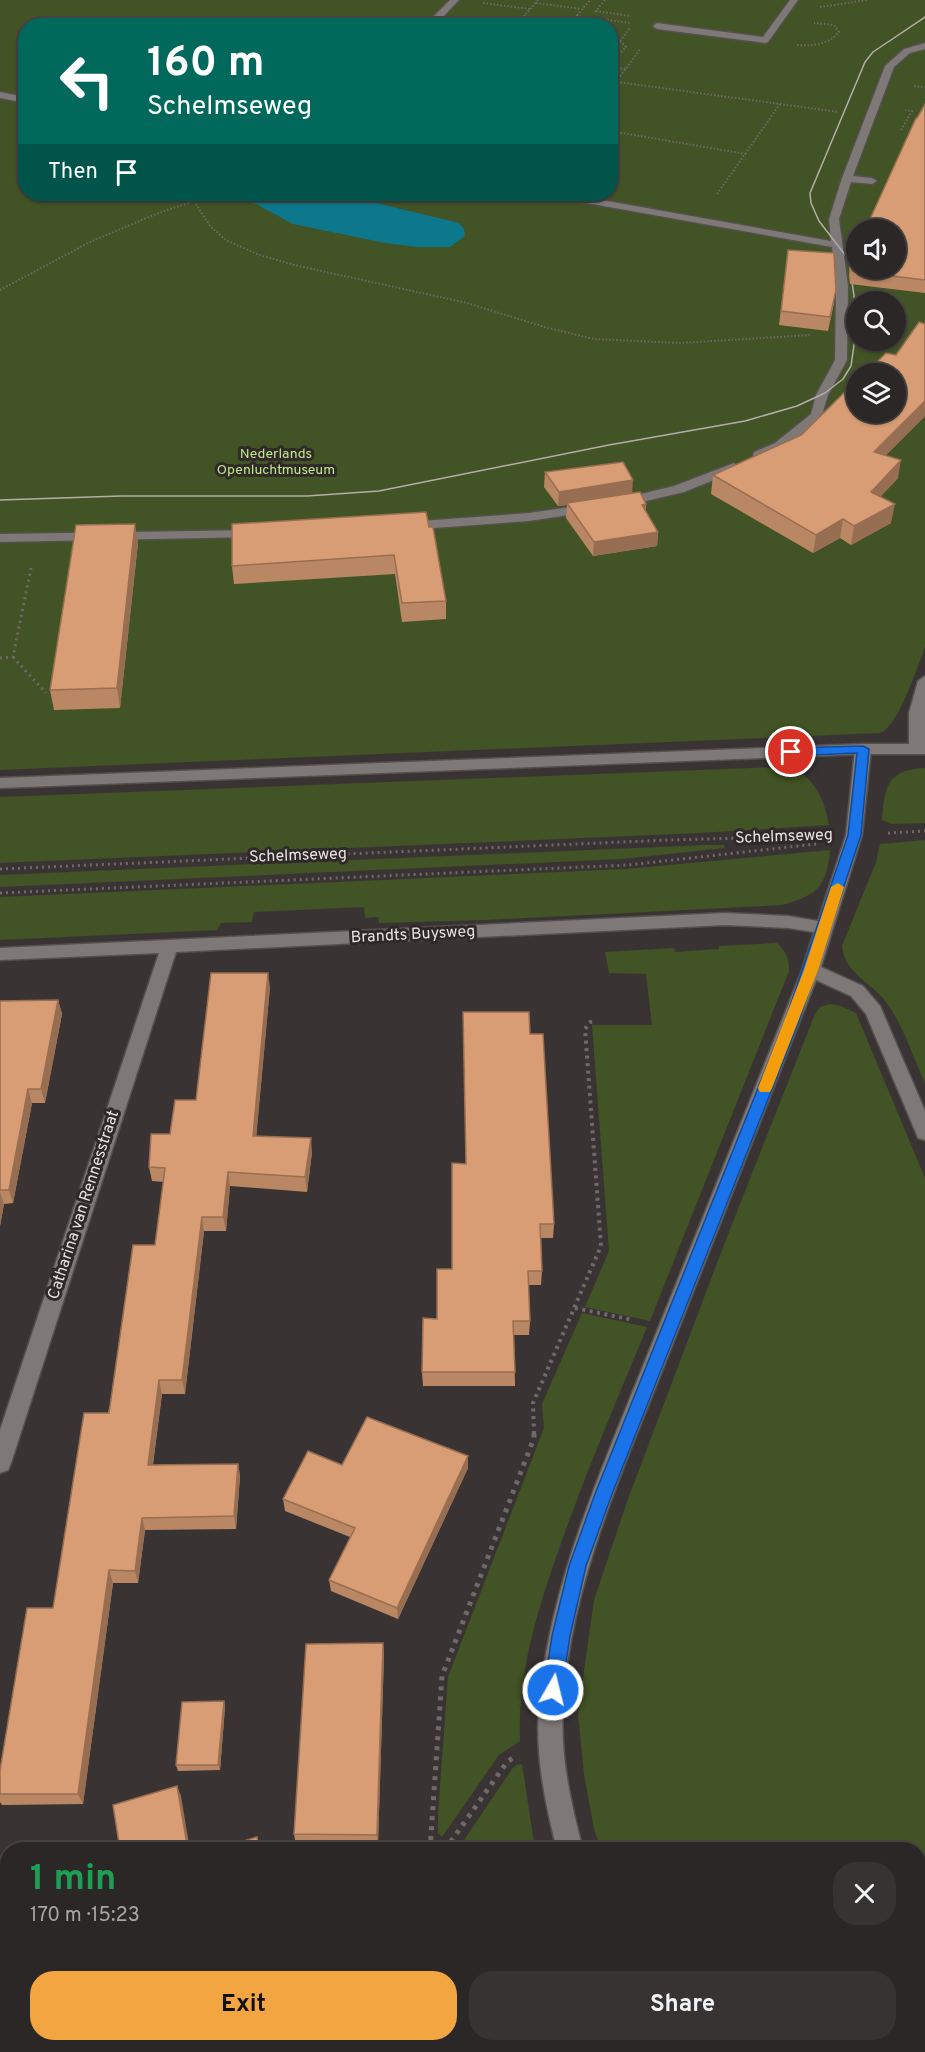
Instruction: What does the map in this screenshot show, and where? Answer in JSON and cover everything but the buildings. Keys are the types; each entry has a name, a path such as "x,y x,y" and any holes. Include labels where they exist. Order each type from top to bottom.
{"street":[{"path":"436,18 455,0"},
{"path":"657,26 765,40 792,4"},
{"path":"397,526 529,517 639,500 708,480 779,446 817,415 822,395 841,360 842,286 834,219 847,178 894,60 907,51 925,46"},
{"path":"0,95 18,98"},
{"path":"847,178 872,181"},
{"path":"594,201 837,245"},
{"path":"0,538 271,534"},
{"path":"0,783 922,747 917,713 925,681"},
{"path":"568,1842 560,1813 550,1743 550,1708 561,1636 578,1566 669,1328 811,970 855,835 863,749"},
{"name":"Brandts Buysweg","path":"0,954 724,919 788,922 825,928"},
{"name":"Catharina van Rennesstraat","path":"0,1463 169,947"},
{"path":"811,970 857,991 874,1011 925,1133"}],"path":[{"path":"524,16 538,0"},
{"path":"590,0 576,16 591,18 605,0"},
{"path":"792,4 847,4 867,0"},
{"path":"475,2 530,9"},
{"path":"536,3 581,9"},
{"path":"596,11 632,16"},
{"path":"618,20 621,15"},
{"path":"524,16 540,18"},
{"path":"618,21 634,23"},
{"path":"618,79 657,26"},
{"path":"618,40 626,47 618,53"},
{"path":"618,68 626,69"},
{"path":"618,82 871,117"},
{"path":"723,223 711,204 780,104"},
{"path":"618,132 746,154"},
{"path":"0,290 90,242 161,212 194,201 210,226 226,240 257,254 294,265 467,303 548,328 594,339 680,343 842,334"},
{"path":"13,657 38,538"},
{"path":"0,658 13,657"},
{"path":"13,657 46,693"},
{"name":"Schelmseweg","path":"0,869 656,840 855,835"},
{"name":"Schelmseweg","path":"0,893 628,865 811,846 855,835"},
{"path":"431,1842 442,1676 534,1438 533,1403 601,1246 585,1029 590,1022 595,1022"},
{"path":"575,1308 669,1328"},
{"path":"451,1842 507,1762 521,1752 550,1743"}],"green space":[{"name":"Nederlands Openluchtmuseum","path":"0,0 925,0 925,647 907,695 887,729 880,733 0,770"},
{"path":"778,767 808,778 817,790 829,825 700,833 0,863 0,797"},
{"path":"925,768 925,823 892,824 882,820 884,798 890,782 902,772"},
{"path":"925,840 925,1083 892,1011 880,995 853,970 844,955 842,946 876,862 880,844"},
{"path":"724,845 725,848 622,859 0,887 0,875"},
{"path":"830,850 826,873 818,888 804,897 782,905 379,923 378,917 365,918 364,907 254,912 252,922 221,923 217,930 0,940 0,897 626,869"},
{"path":"777,943 786,955 789,971 650,1321 585,1307 609,1251 592,1025 652,1025 646,974 609,973 605,952 674,948 675,952 719,949 719,946"},
{"path":"830,1004 856,1013 925,1178 925,1842 599,1842 584,1774 578,1714 594,1600 628,1499 725,1242 815,1014 820,1007"},
{"path":"582,1313 647,1327 575,1506 539,1609 522,1687 520,1741 499,1755 442,1837 438,1833 438,1814 448,1677 544,1428 542,1404"},
{"path":"522,1764 534,1842 463,1842 512,1769"}],"water":[{"path":"237,201 366,201 459,223 464,229 465,236 450,247 417,247 385,243 293,224 256,204"}],"tram line":[{"path":"0,500 121,496 307,496 379,491 609,445 745,421 797,406 825,393 843,379 851,366 854,345 854,296 849,260 819,221 811,203 810,193 865,62 873,52 925,17"}],"slow traffic":[{"path":"765,1088 811,970 838,887"}],"route":[{"path":"553,1690 561,1636 578,1566 603,1494 792,1021 855,835 863,749 791,752"}]}
